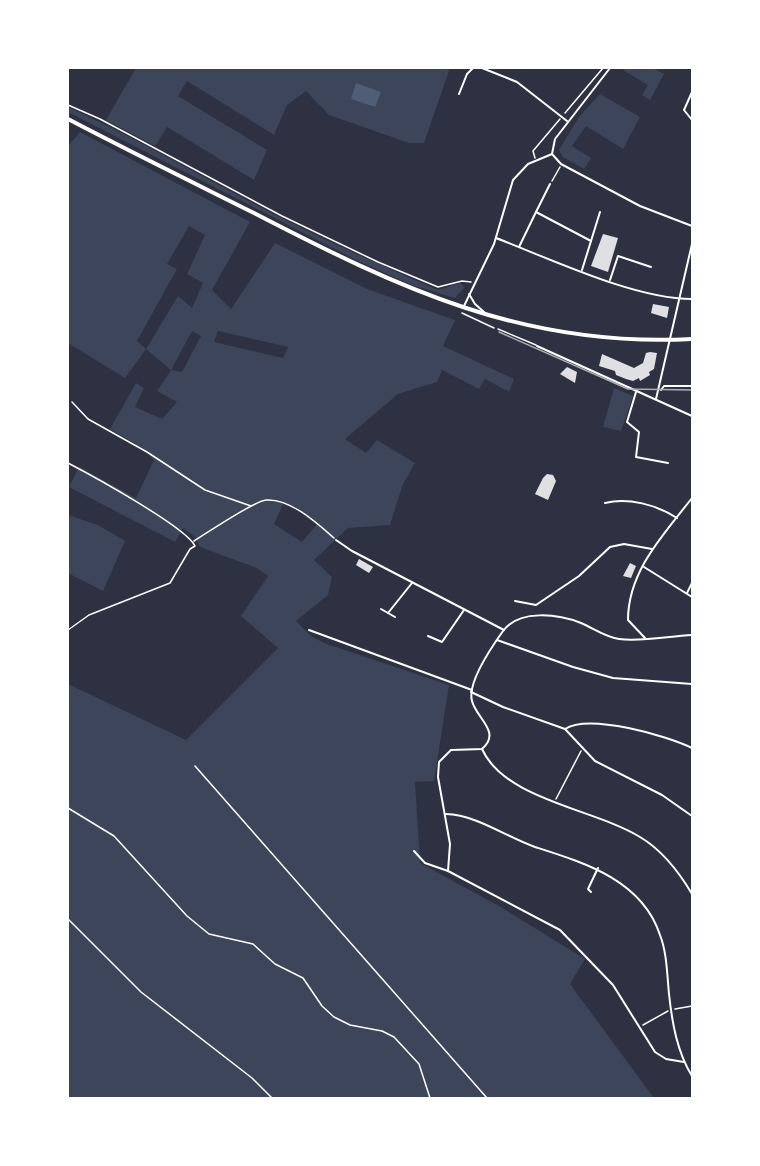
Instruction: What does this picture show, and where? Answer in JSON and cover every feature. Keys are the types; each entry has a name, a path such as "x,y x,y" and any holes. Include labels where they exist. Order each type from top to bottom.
{"main road":[{"path":"68,119 373,273 463,309 576,334 625,339 693,339"}],"street":[{"path":"459,94 473,68"},
{"path":"482,68 517,82 567,121"},
{"path":"610,68 567,121 553,142 552,154 561,164 640,206 693,226"},
{"path":"693,92 684,109 686,116 693,120"},
{"path":"463,309 496,238 513,180 522,168 552,154"},
{"path":"519,247 550,184"},
{"path":"536,212 591,241"},
{"path":"582,270 600,212"},
{"path":"496,238 641,292 680,299 693,298"},
{"path":"656,399 672,340 693,244"},
{"path":"610,280 618,256 651,267"},
{"path":"469,294 475,304 489,316"},
{"path":"537,346 693,416"},
{"path":"659,392 664,386 693,387"},
{"path":"637,392 627,422 639,432 636,457 668,463"},
{"path":"645,638 628,618 633,586 652,549 693,498"},
{"path":"605,503 639,503 667,512 676,518"},
{"path":"336,540 412,583 504,630"},
{"path":"515,601 536,605 584,572 611,547 624,544 652,549"},
{"path":"643,566 693,597"},
{"path":"388,613 412,583"},
{"path":"687,593 693,584"},
{"path":"381,609 395,617"},
{"path":"442,642 464,609"},
{"path":"482,749 488,741 489,730 473,704 471,691 497,640 516,619 530,616 573,621 616,639 693,635"},
{"path":"309,630 471,691 503,707 565,729 595,761 662,795 693,816"},
{"path":"428,636 446,644"},
{"path":"497,640 573,667 613,678 693,684"},
{"path":"565,729 574,726 599,725 637,729 663,735 693,748"},
{"path":"482,749 494,767 507,778 615,824 645,840 674,867 693,894"},
{"path":"448,871 450,844 438,777 440,759 454,750 482,749"},
{"path":"446,814 467,818 521,842 598,868 629,891 653,918 662,941 673,1009 685,1062 693,1076"},
{"path":"414,851 424,862 448,871 560,930 613,986 657,1054 666,1059 685,1062"},
{"path":"587,890 598,868"}],"lane":[{"path":"498,329 537,346"}],"path":[{"path":"536,161 533,151 603,68"},
{"path":"68,105 100,119 282,216 378,262 438,287 462,281 474,284"},
{"path":"550,184 561,164"},
{"path":"462,314 498,329"},
{"path":"72,402 88,419 147,452 206,490 251,506"},
{"path":"68,463 137,502 193,542 195,546 190,549 170,583 89,615 68,630"},
{"path":"193,542 251,506 268,500 285,505 312,520 336,540"},
{"path":"555,800 583,748"},
{"path":"195,766 487,1098"},
{"path":"68,808 114,836 187,916 209,934 253,944 274,964 303,978 322,1006 334,1017 350,1025 382,1031 394,1037 419,1064 430,1098"},
{"path":"68,919 141,992 252,1078 272,1098"},
{"path":"640,1027 673,1009 693,1006"}],"shaded area":[{"path":"136,68 447,68 449,71 424,143 409,143 329,115 306,91 287,105 274,135 187,81 178,96 267,150 254,180 167,127 155,146 106,120"},
{"path":"653,68 664,74 650,100 642,95 648,85 623,70"},
{"path":"356,83 381,92 375,107 351,99"},
{"path":"600,94 640,117 623,149 586,126 572,146 591,158 584,169 563,157 559,150 579,117"},
{"path":"68,107 136,140 270,212 365,258 438,290 460,283 465,287 455,298 412,285 358,261 68,112"},
{"path":"80,132 250,222 212,290 231,309 275,243 367,289 455,320 443,346 514,379 509,392 485,379 479,389 442,370 437,382 398,394 345,439 366,453 377,440 415,463 403,484 390,525 348,528 314,560 332,577 328,595 296,621 310,635 324,643 449,685 434,781 415,782 420,863 499,906 585,959 570,984 654,1098 68,1098 68,684 186,740 278,648 241,616 268,576 257,568 200,547 195,537 183,528 175,542 69,487 79,467 136,498 154,460 146,450 110,429 136,383 144,388 135,407 162,419 177,402 157,391 171,370 146,349 125,378 68,343 68,146","holes":["189,226 205,235 187,274 203,283 192,308 178,296 146,349 137,341 177,269 167,264","192,331 201,336 182,372 171,370","218,331 288,347 283,358 214,342","284,502 318,523 302,542 274,524"]},
{"path":"614,388 633,396 621,431 603,427"},
{"path":"68,515 98,525 125,541 103,591 68,573"}],"building":[{"path":"603,234 618,238 608,272 591,266"},
{"path":"653,304 669,307 667,318 651,313"},
{"path":"646,353 657,353 654,369 649,372 650,375 640,381 639,378 633,381 626,379 616,375 615,371 599,366 602,354 634,368 643,363"},
{"path":"567,367 577,372 575,383 560,374"},
{"path":"547,474 553,475 556,481 548,500 535,494"},
{"path":"359,559 373,567 369,573 356,565"},
{"path":"630,563 636,566 631,578 623,576"}],"tram line":[{"path":"499,332 628,389 692,390"}]}
